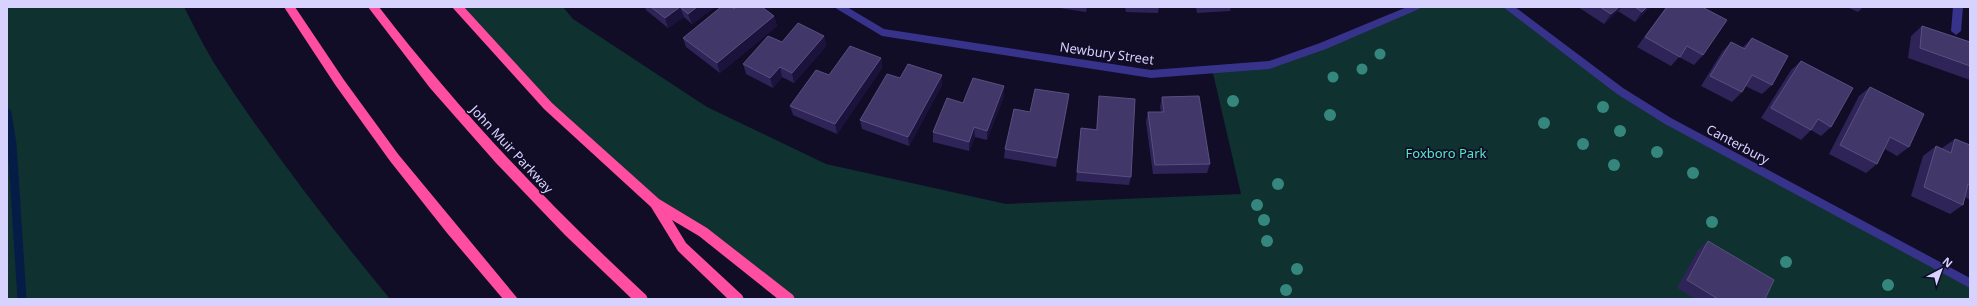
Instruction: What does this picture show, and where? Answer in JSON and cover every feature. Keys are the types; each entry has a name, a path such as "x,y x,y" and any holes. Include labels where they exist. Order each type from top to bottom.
{"highway":[{"path":"289,7 368,122 432,205 511,299"},
{"name":"John Muir Parkway","path":"372,7 450,102 523,183 608,269 642,299"},
{"path":"457,7 548,106 655,203 703,232 788,299"},
{"path":"655,203 682,247 737,299"}],"street":[{"name":"Newbury Street","path":"840,7 882,32 1151,74 1269,65 1323,46 1416,7"},
{"name":"Canterbury","path":"1508,7 1620,92 1668,121 1970,283"},
{"path":"1956,31 1958,7"}],"green space":[{"path":"7,7 184,7 214,63 255,124 321,213 390,299 7,299"},
{"name":"Foxboro Park","path":"457,7 563,7 573,19 707,107 826,164 1006,204 1241,194 1212,69 1269,65 1416,7 1508,7 1620,91 1970,283 1970,299 788,299 655,203 548,106"}],"building":[{"path":"651,7 680,7 665,18"},
{"path":"680,7 697,7 688,14"},
{"path":"721,7 731,7 734,9 736,7 762,7 774,16 717,63 683,38"},
{"path":"1600,7 1619,7 1611,14"},
{"path":"1635,7 1647,7 1642,12"},
{"path":"1667,7 1702,7 1727,20 1703,55 1687,46 1680,57 1645,37"},
{"path":"798,23 824,36 792,73 780,67 770,78 743,64 768,36 782,42"},
{"path":"1922,26 1970,42 1970,66 1920,48"},
{"path":"1752,38 1788,56 1772,85 1752,75 1742,92 1710,76 1731,42 1745,49"},
{"path":"850,46 881,58 835,124 790,106 816,70 829,75"},
{"path":"1801,61 1853,88 1831,127 1818,119 1811,130 1771,108"},
{"path":"908,64 942,75 908,137 860,120 887,74 900,78"},
{"path":"973,78 1004,86 987,131 974,127 969,142 933,132 947,98 963,103"},
{"path":"1870,87 1924,114 1909,147 1890,137 1877,164 1840,145"},
{"path":"1035,89 1069,94 1057,158 1005,149 1014,109 1030,112"},
{"path":"1099,96 1135,99 1131,177 1077,172 1081,128 1097,130"},
{"path":"1199,96 1210,164 1155,165 1148,112 1164,112 1162,97"},
{"path":"1955,139 1970,145 1970,185 1968,184 1963,205 1924,187 1936,146 1951,153"},
{"path":"1708,241 1774,280 1765,299 1718,299 1687,280"}],"waterway":[{"path":"7,113 12,144 22,299"}]}
